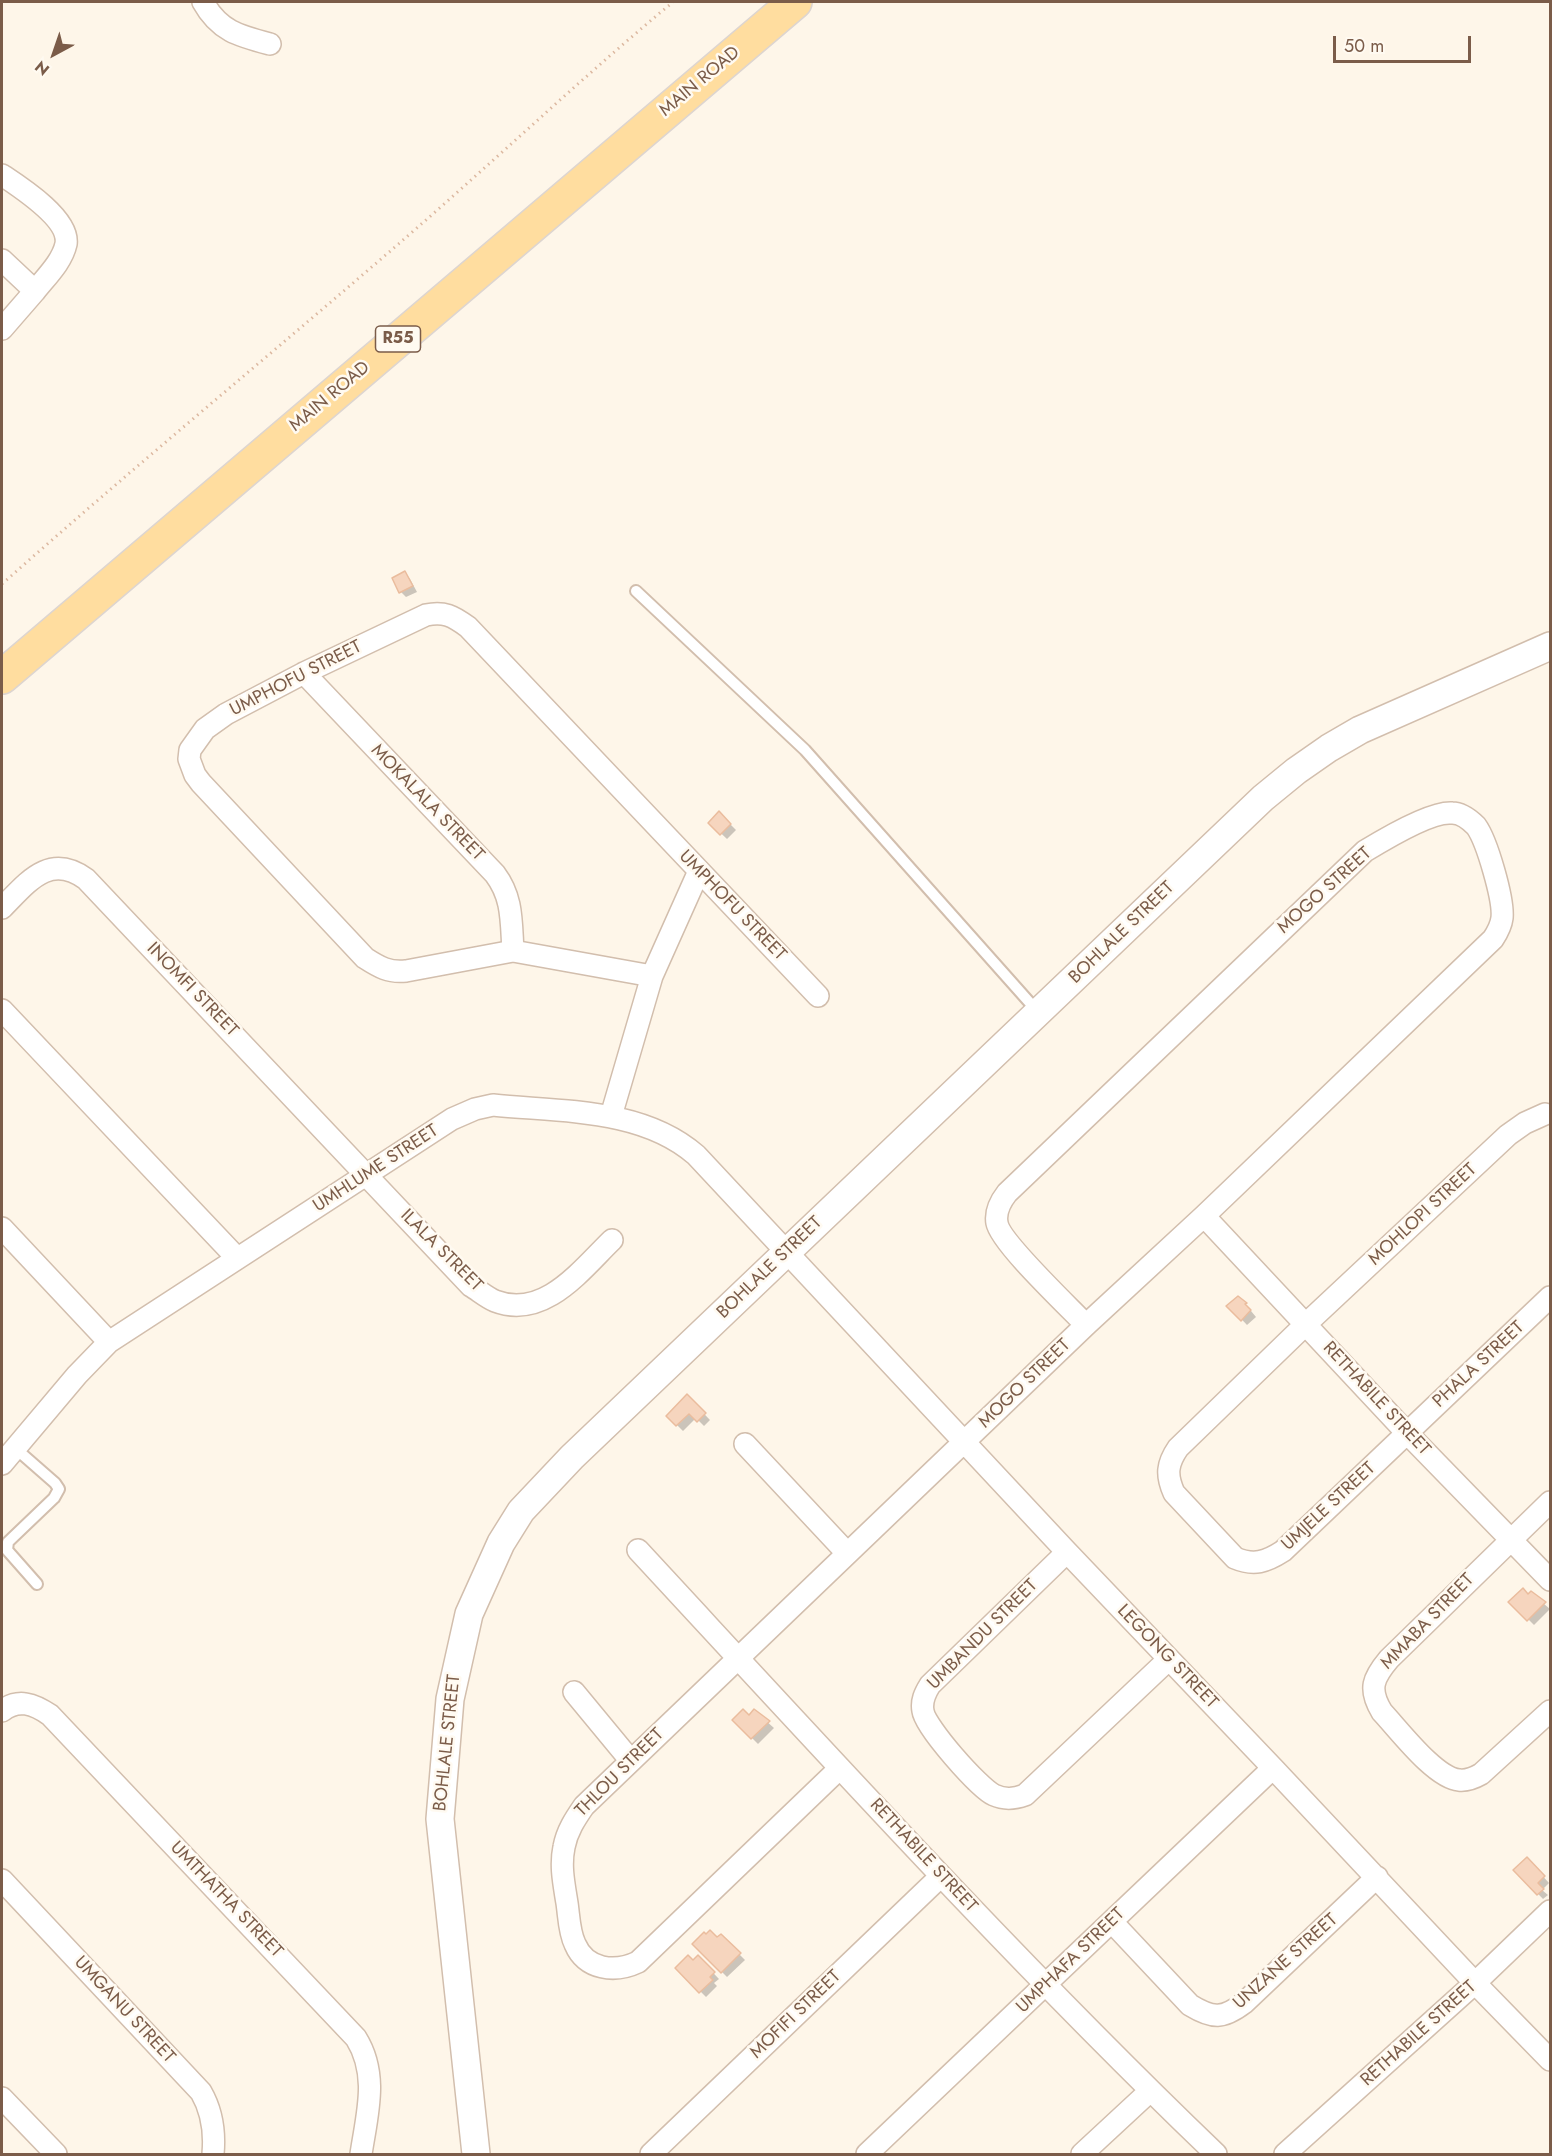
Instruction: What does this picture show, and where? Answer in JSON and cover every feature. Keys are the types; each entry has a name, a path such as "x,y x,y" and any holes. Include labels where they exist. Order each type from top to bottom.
{"main road":[{"name":"MAIN ROAD","path":"2,677 795,2"}],"street":[{"path":"203,2 217,22 231,32 270,44"},
{"path":"2,175 42,205 60,222 66,236 64,251 35,291 2,328"},
{"path":"2,260 35,291"},
{"name":"UMPHOFU STREET","path":"652,976 513,951 406,971 385,970 366,958 201,783 189,759 190,750 205,729 226,714 304,673 426,615 435,613 453,615 468,627 818,996"},
{"name":"BOHLALE STREET","path":"476,2154 440,1819 450,1699 469,1614 501,1544 521,1511 572,1457 1263,798 1329,748 1360,730 1551,646"},
{"name":"MOKALALA STREET","path":"304,673 495,874 504,886 509,899 513,951"},
{"name":"MOGO STREET","path":"964,1443 1478,955 1497,933 1502,918 1501,896 1481,835 1475,825 1465,817 1454,813 1431,817 1365,851 1006,1193 999,1204 997,1213 996,1223 1000,1233 1086,1325"},
{"name":"INOMFI STREET","path":"2,908 28,882 43,871 63,868 86,879 367,1175"},
{"path":"611,1116 652,976 699,871"},
{"path":"2,1010 237,1258"},
{"name":"UMHLUME STREET","path":"6,1455 109,1342 452,1119 475,1109 493,1105 611,1116 671,1136 684,1144 786,1252"},
{"name":"MOHLOPI STREET","path":"1306,1324 1508,1135 1545,1114"},
{"name":"ILALA STREET","path":"367,1175 471,1286 494,1300 526,1305 538,1302 564,1286 612,1240"},
{"name":"RETHABILE STREET","path":"1204,1216 1407,1433 1551,1580"},
{"path":"2,1228 109,1342"},
{"name":"LEGONG STREET","path":"786,1252 1475,1983 1551,2060"},
{"name":"PHALA STREET","path":"1407,1433 1551,1297"},
{"name":"UMJELE STREET","path":"1306,1324 1178,1448 1171,1458 1168,1481 1174,1492 1227,1551 1246,1563 1258,1563 1283,1551 1407,1433"},
{"name":"THLOU STREET","path":"840,1768 638,1962 618,1969 605,1968 584,1958 574,1943 562,1861 564,1846 574,1820 584,1806 964,1443"},
{"path":"745,1444 847,1553"},
{"path":"1512,1538 1551,1502"},
{"name":"MMABA STREET","path":"1512,1538 1380,1670 1373,1689 1375,1701 1382,1712 1435,1769 1457,1780 1470,1779 1487,1770 1551,1711"},
{"name":"RETHABILE STREET","path":"638,1550 941,1876 1150,2091 1216,2154"},
{"name":"UMBANDU STREET","path":"1067,1552 930,1685 926,1692 922,1709 929,1726 980,1784 992,1794 1004,1798 1014,1799 1025,1795 1169,1659"},
{"path":"574,1692 631,1761"},
{"name":"UMTHATHA STREET","path":"2,1711 13,1704 22,1703 36,1706 50,1715 356,2038 365,2052 369,2067 370,2087 361,2154"},
{"name":"UMPHAFA STREET","path":"867,2154 1273,1768"},
{"name":"MOFIFI STREET","path":"651,2154 941,1876"},
{"name":"UNZANE STREET","path":"1112,1922 1190,2005 1205,2014 1218,2016 1233,2012 1244,2003 1377,1877"},
{"name":"UMGANU STREET","path":"2,1881 201,2091 212,2119 213,2154"},
{"name":"RETHABILE STREET","path":"1285,2154 1475,1983 1551,1911"},
{"path":"1082,2154 1150,2091"},
{"path":"2,2098 56,2154"}],"lane":[{"path":"636,591 805,750 1038,1012"},
{"path":"6,1455 56,1484 58,1489 54,1498 8,1542 7,1550 37,1584"}],"path":[{"path":"2,584 88,507 421,225 584,77 674,2"}],"building":[{"path":"405,571 413,586 399,593 392,578"},
{"path":"719,811 731,824 720,835 708,823"},
{"path":"1238,1296 1247,1303 1245,1304 1251,1310 1241,1321 1226,1306"},
{"path":"687,1394 706,1413 697,1422 689,1414 676,1426 666,1416"},
{"path":"1523,1588 1528,1594 1531,1591 1546,1602 1527,1621 1508,1602"},
{"path":"743,1709 749,1715 754,1709 770,1721 751,1739 732,1720"},
{"path":"1527,1857 1545,1876 1538,1883 1544,1889 1537,1895 1513,1870"},
{"path":"710,1930 717,1937 721,1934 741,1953 721,1973 692,1944 704,1932 706,1934"},
{"path":"688,1955 693,1960 698,1955 715,1972 710,1977 713,1980 699,1993 675,1968"}]}
